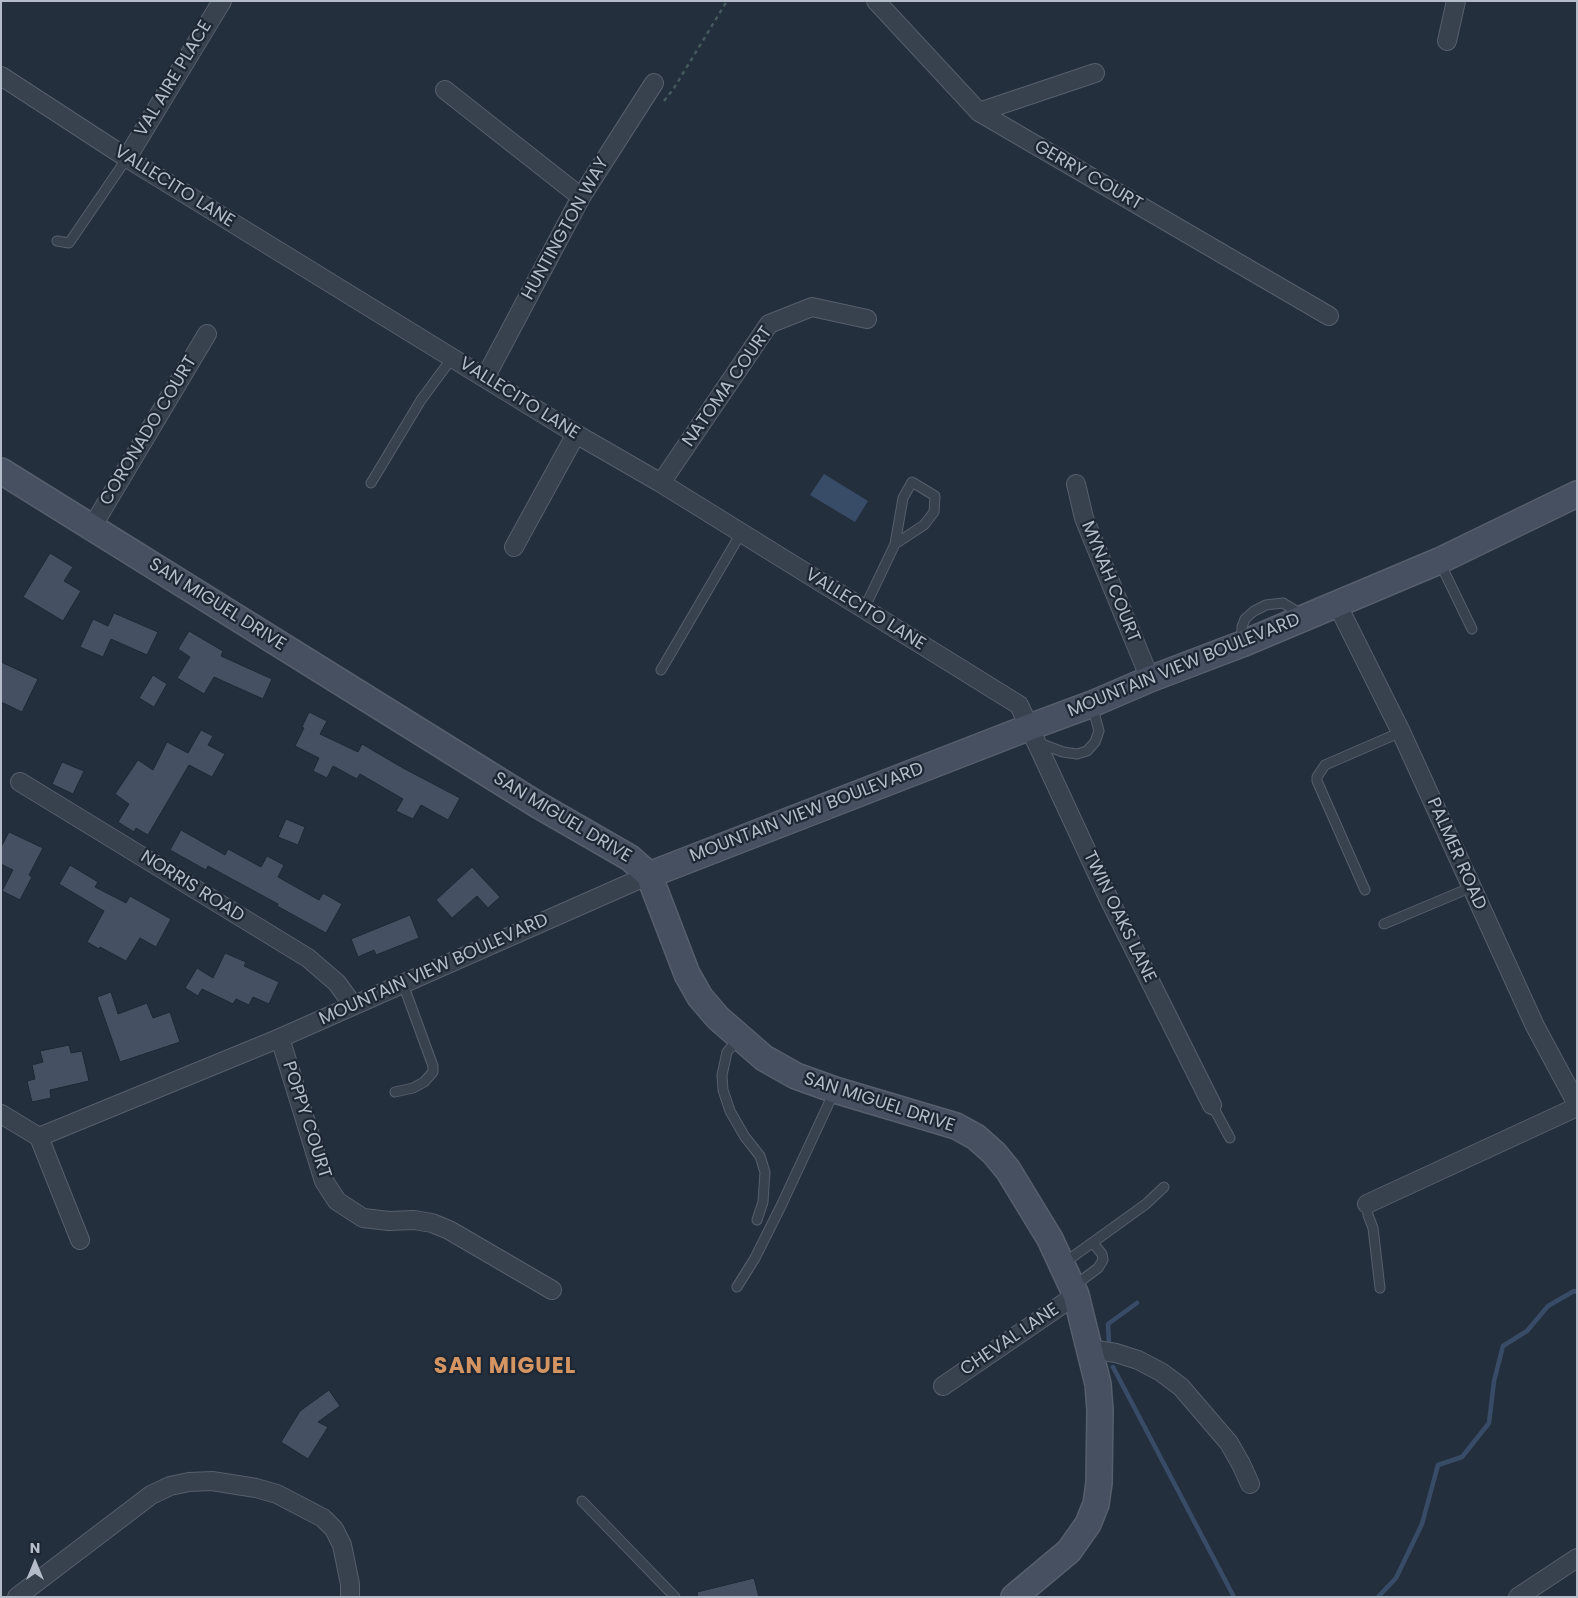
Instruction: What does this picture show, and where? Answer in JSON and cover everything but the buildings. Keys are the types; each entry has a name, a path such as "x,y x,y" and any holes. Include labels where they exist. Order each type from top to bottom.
{"street":[{"name":"VAL AIRE PLACE","path":"127,158 222,1"},
{"name":"GERRY COURT","path":"876,1 979,112 1329,316"},
{"path":"1448,41 1456,1"},
{"path":"979,112 1096,73"},
{"name":"VALLECITO LANE","path":"1,76 127,158 576,434 662,483 1019,705 1032,734"},
{"name":"HUNTINGTON WAY","path":"485,378 581,197 654,83"},
{"path":"445,90 581,197"},
{"name":"NATOMA COURT","path":"662,483 768,324 812,307 867,319"},
{"name":"CORONADO COURT","path":"92,527 207,334"},
{"path":"514,547 576,434"},
{"name":"SAN MIGUEL DRIVE","path":"1,471 530,799 630,858 649,875 687,974 700,997 718,1018 764,1058 796,1076 835,1090 956,1126 976,1137 994,1153 1008,1170 1050,1239 1074,1291 1098,1384 1100,1410 1096,1504 1088,1524 1069,1551 1014,1597"},
{"name":"MYNAH COURT","path":"1076,484 1084,518 1150,679"},
{"name":"MOUNTAIN VIEW BOULEVARD","path":"39,1137 280,1038 649,875 1032,734 1092,704 1150,679 1242,644 1439,561 1577,494"},
{"name":"PALMER ROAD","path":"1337,604 1400,732 1535,1026 1577,1106"},
{"name":"TWIN OAKS LANE","path":"1032,734 1107,895 1212,1105"},
{"name":"NORRIS ROAD","path":"20,782 308,958 337,983 353,1006"},
{"name":"POPPY COURT","path":"280,1038 324,1181 337,1201 363,1218 389,1221 414,1220 432,1223 449,1230 552,1290"},
{"path":"1367,1204 1577,1106"},
{"path":"1,1114 39,1137 80,1240"},
{"name":"CHEVAL LANE","path":"943,1386 1074,1291"},
{"path":"1090,1349 1116,1353 1138,1360 1161,1372 1181,1387 1229,1443 1250,1484"},
{"path":"16,1597 151,1495 170,1486 189,1482 212,1481 256,1488 277,1494 323,1518 334,1529 342,1545 350,1584 350,1597"},
{"path":"1518,1597 1577,1558"}],"lane":[{"path":"57,241 69,243 127,158"},
{"path":"371,482 421,400 452,358"},
{"path":"864,609 895,544 903,498 912,482 935,496 934,512 924,525 895,544"},
{"path":"661,670 742,533"},
{"path":"1439,561 1472,629"},
{"path":"1032,734 1063,752 1077,754 1087,751 1096,742 1099,730 1092,704"},
{"path":"1365,890 1317,781 1325,765 1400,732"},
{"path":"1384,924 1472,888"},
{"path":"395,1092 413,1088 424,1082 433,1072 434,1066 403,984"},
{"path":"740,1038 727,1052 722,1075 723,1090 730,1111 745,1137 760,1156 765,1172 763,1202 757,1220"},
{"path":"737,1287 755,1258 781,1206 835,1090"},
{"path":"1212,1105 1230,1138"},
{"path":"1062,1264 1146,1204 1164,1187"},
{"path":"1367,1204 1368,1215 1373,1228 1380,1288"},
{"path":"1074,1291 1098,1268 1103,1260 1102,1254 1093,1242"},
{"path":"582,1501 675,1597"}],"path":[{"path":"663,102 674,88 727,1"}],"water":[{"path":"824,474 868,501 855,522 810,495"}],"waterway":[{"path":"1378,1597 1396,1578 1422,1524 1438,1465 1462,1457 1489,1423 1494,1381 1503,1346 1527,1331 1548,1306 1574,1291 1577,1292"},
{"path":"1109,1343 1108,1324 1137,1303"},
{"path":"1113,1367 1234,1597"}],"district":[{"name":"SAN MIGUEL","path":"505,1367"}]}
